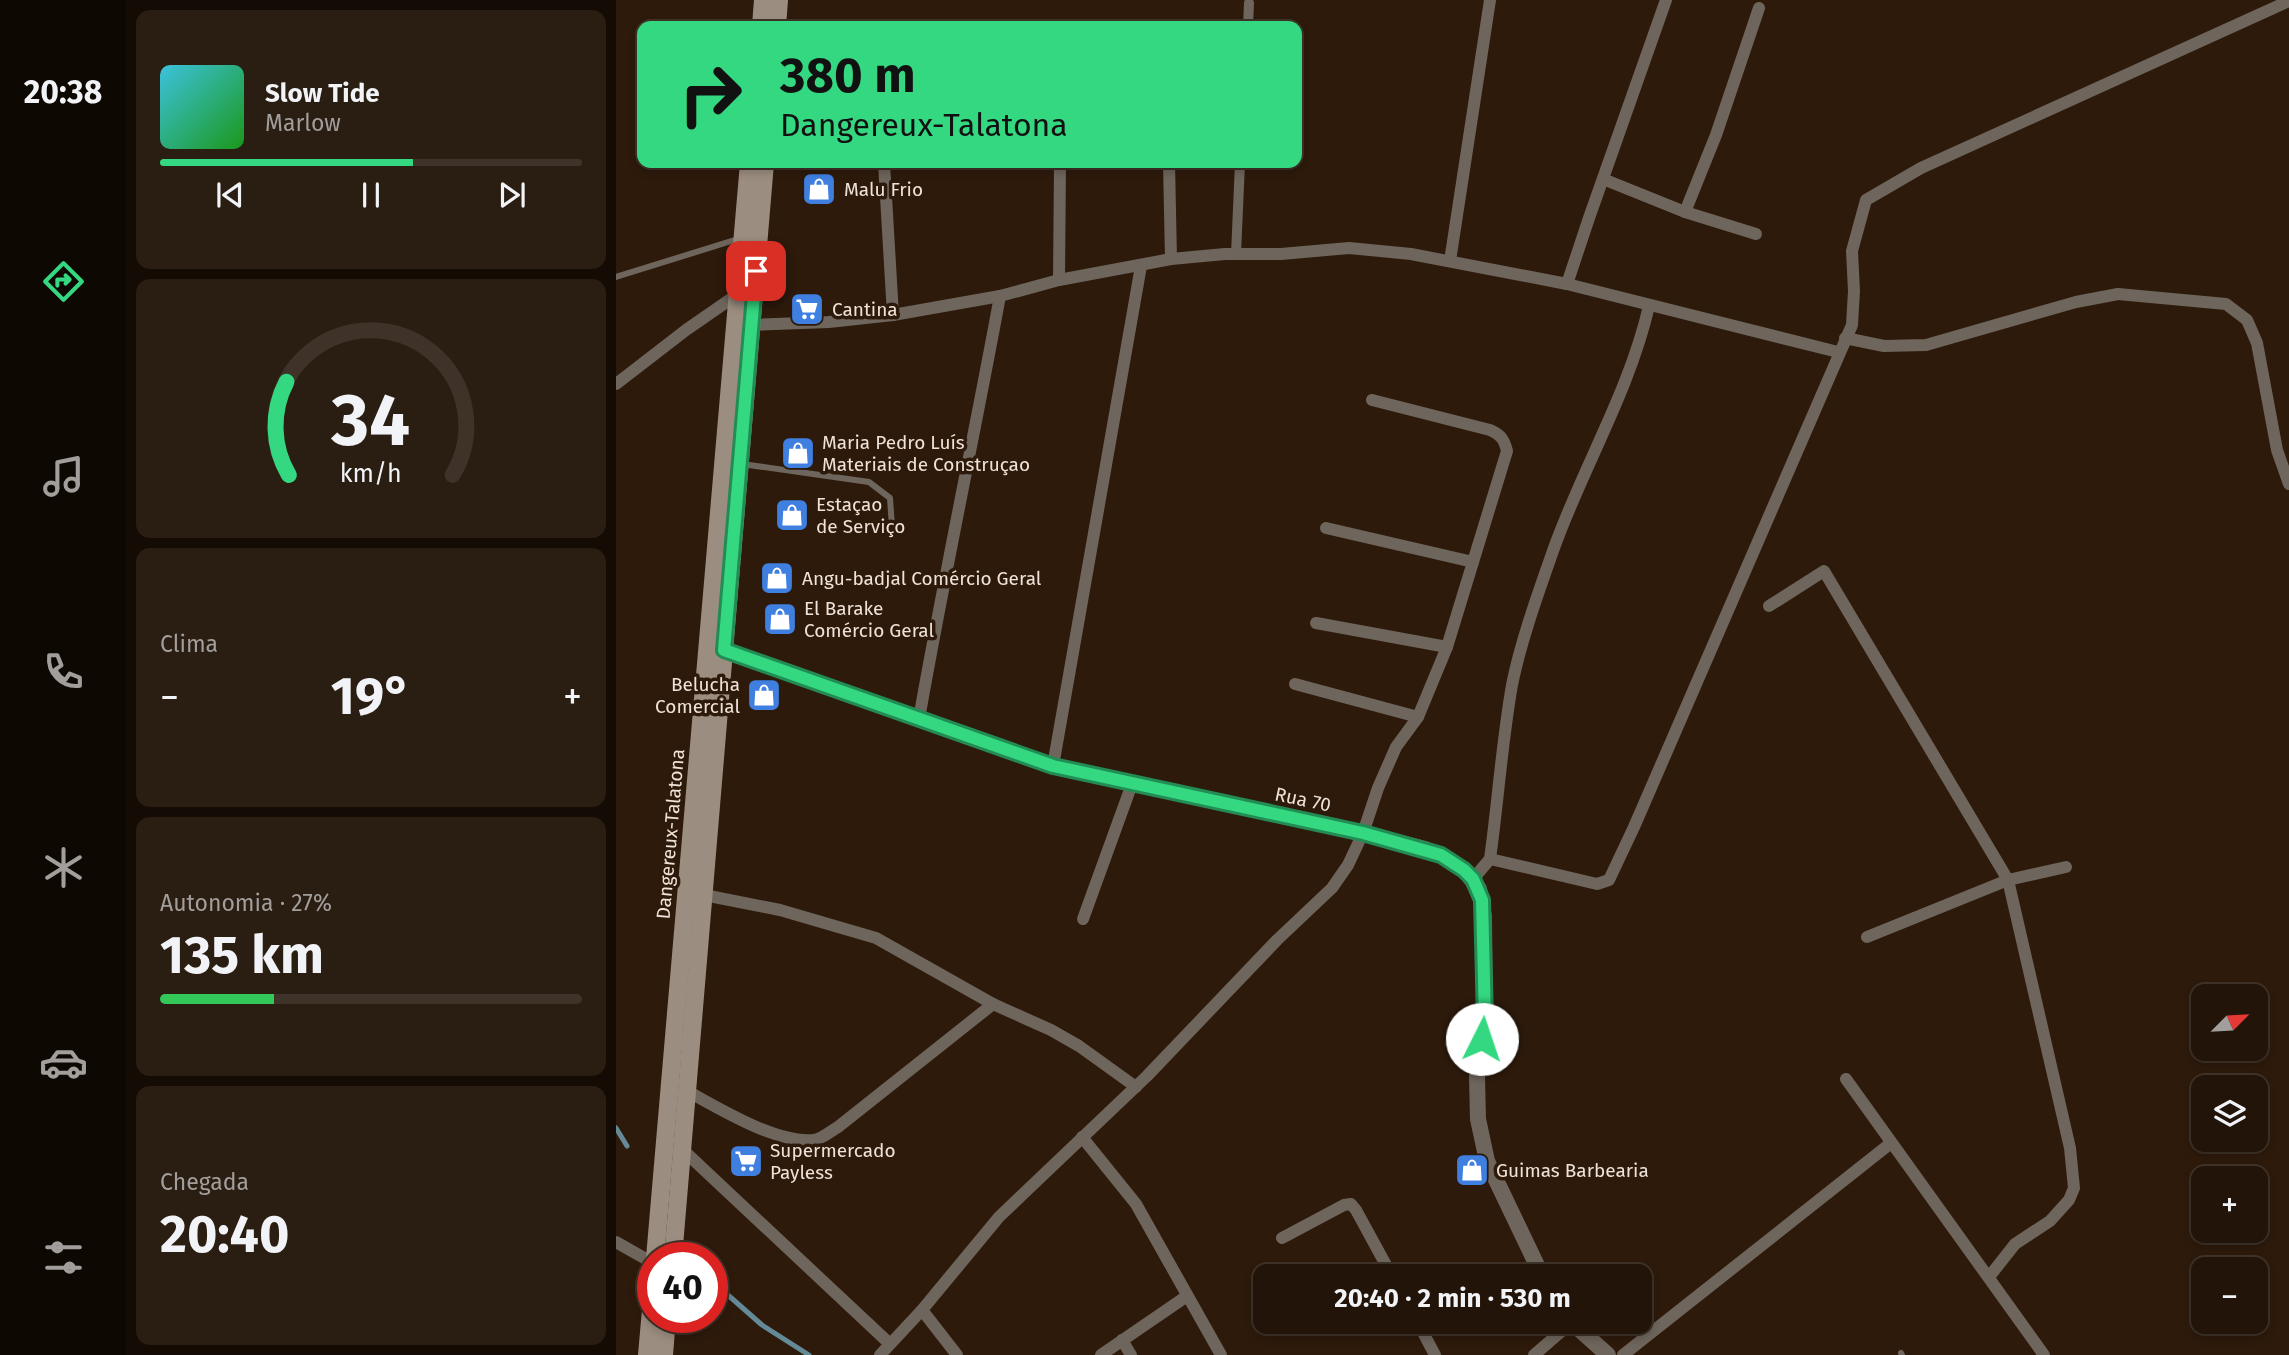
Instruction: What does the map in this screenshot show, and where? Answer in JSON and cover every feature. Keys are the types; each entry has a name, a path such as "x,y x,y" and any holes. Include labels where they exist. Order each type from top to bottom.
{"main road":[{"path":"761,21 763,0"},
{"path":"777,21 779,0"},
{"name":"Dangereux-Talatona","path":"656,1242 749,168"},
{"name":"Dangereux-Talatona","path":"674,1242 765,168"},
{"path":"647,1355 649,1333"},
{"path":"664,1355 666,1333"}],"street":[{"path":"1450,261 1490,0"},
{"path":"1567,284 1667,0"},
{"path":"1490,859 1597,884 1609,880 1852,325 1852,251 1866,200 1921,168 2289,1"},
{"path":"1248,21 1249,3"},
{"path":"1685,212 1716,135 1759,8"},
{"path":"884,168 894,315"},
{"path":"1059,281 1060,168"},
{"path":"1169,168 1171,259"},
{"path":"1236,254 1240,168"},
{"path":"1603,179 1685,212 1756,234"},
{"path":"752,325 829,322 894,315 1000,296 1059,281 1171,259 1349,248 1411,254 1567,284 1838,352"},
{"path":"1053,766 1141,266"},
{"path":"616,384 738,293"},
{"path":"1845,338 1884,346 1926,345 2076,302 2118,294 2225,304 2246,320 2257,343 2289,484"},
{"path":"919,719 944,576 974,437 1000,296"},
{"path":"1536,1264 1487,1161 1478,1119 1477,1077 1485,1020 1484,917 1482,900 1473,879 1490,859 1501,760 1518,664 1574,495 1624,389 1640,345 1649,306"},
{"path":"880,1355 922,1310 999,1217 1136,1087 1277,940 1332,888 1348,865 1396,747 1418,717 1447,647 1507,451 1505,441 1490,430 1372,400"},
{"path":"1326,528 1473,562"},
{"path":"1769,606 1824,572 2008,880 2070,1148 2074,1188 2061,1211 2015,1244 1989,1278"},
{"path":"1315,623 1447,647"},
{"name":"Rua 70","path":"724,650 1053,766 1363,833 1441,855 1473,879"},
{"path":"1295,684 1418,717"},
{"path":"1083,919 1132,783"},
{"path":"1867,937 2008,880 2066,867"},
{"path":"704,895 780,910 876,938 993,1004 1069,1041 1136,1087"},
{"path":"688,1091 740,1120 795,1139 817,1140 993,1004"},
{"path":"1846,1079 2044,1355"},
{"path":"1082,1137 1136,1204 1221,1355"},
{"path":"1623,1355 1891,1143"},
{"path":"683,1150 890,1344"},
{"path":"1282,1238 1344,1205 1351,1204 1385,1264"},
{"path":"616,1242 637,1254"},
{"path":"1101,1355 1187,1296"},
{"path":"922,1310 957,1355"},
{"path":"1424,1334 1435,1355"},
{"path":"1534,1355 1558,1334"},
{"path":"1584,1334 1608,1355"},
{"path":"1122,1340 1131,1355"}],"lane":[{"path":"616,277 743,238"},
{"path":"740,464 869,482 890,498 892,527"}],"waterway":[{"path":"616,1128 627,1146"},
{"path":"728,1295 762,1325 809,1355"}],"place":[{"name":"Malu Frio","path":"819,189"},
{"name":"Cantina","path":"807,309"},
{"name":"Maria Pedro Luís Materiais de Construçao","path":"798,453"},
{"name":"Estaçao de Serviço","path":"792,515"},
{"name":"Angu-badjal Comércio Geral","path":"777,578"},
{"name":"El Barake Comércio Geral","path":"780,619"},
{"name":"Belucha Comercial","path":"764,695"},
{"name":"Supermercado Payless","path":"746,1161"},
{"name":"Guimas Barbearia","path":"1472,1170"}],"route":[{"path":"756,271 724,650 1053,766 1363,833 1441,855 1473,879 1482,900 1485,1020 1482,1039"}]}
